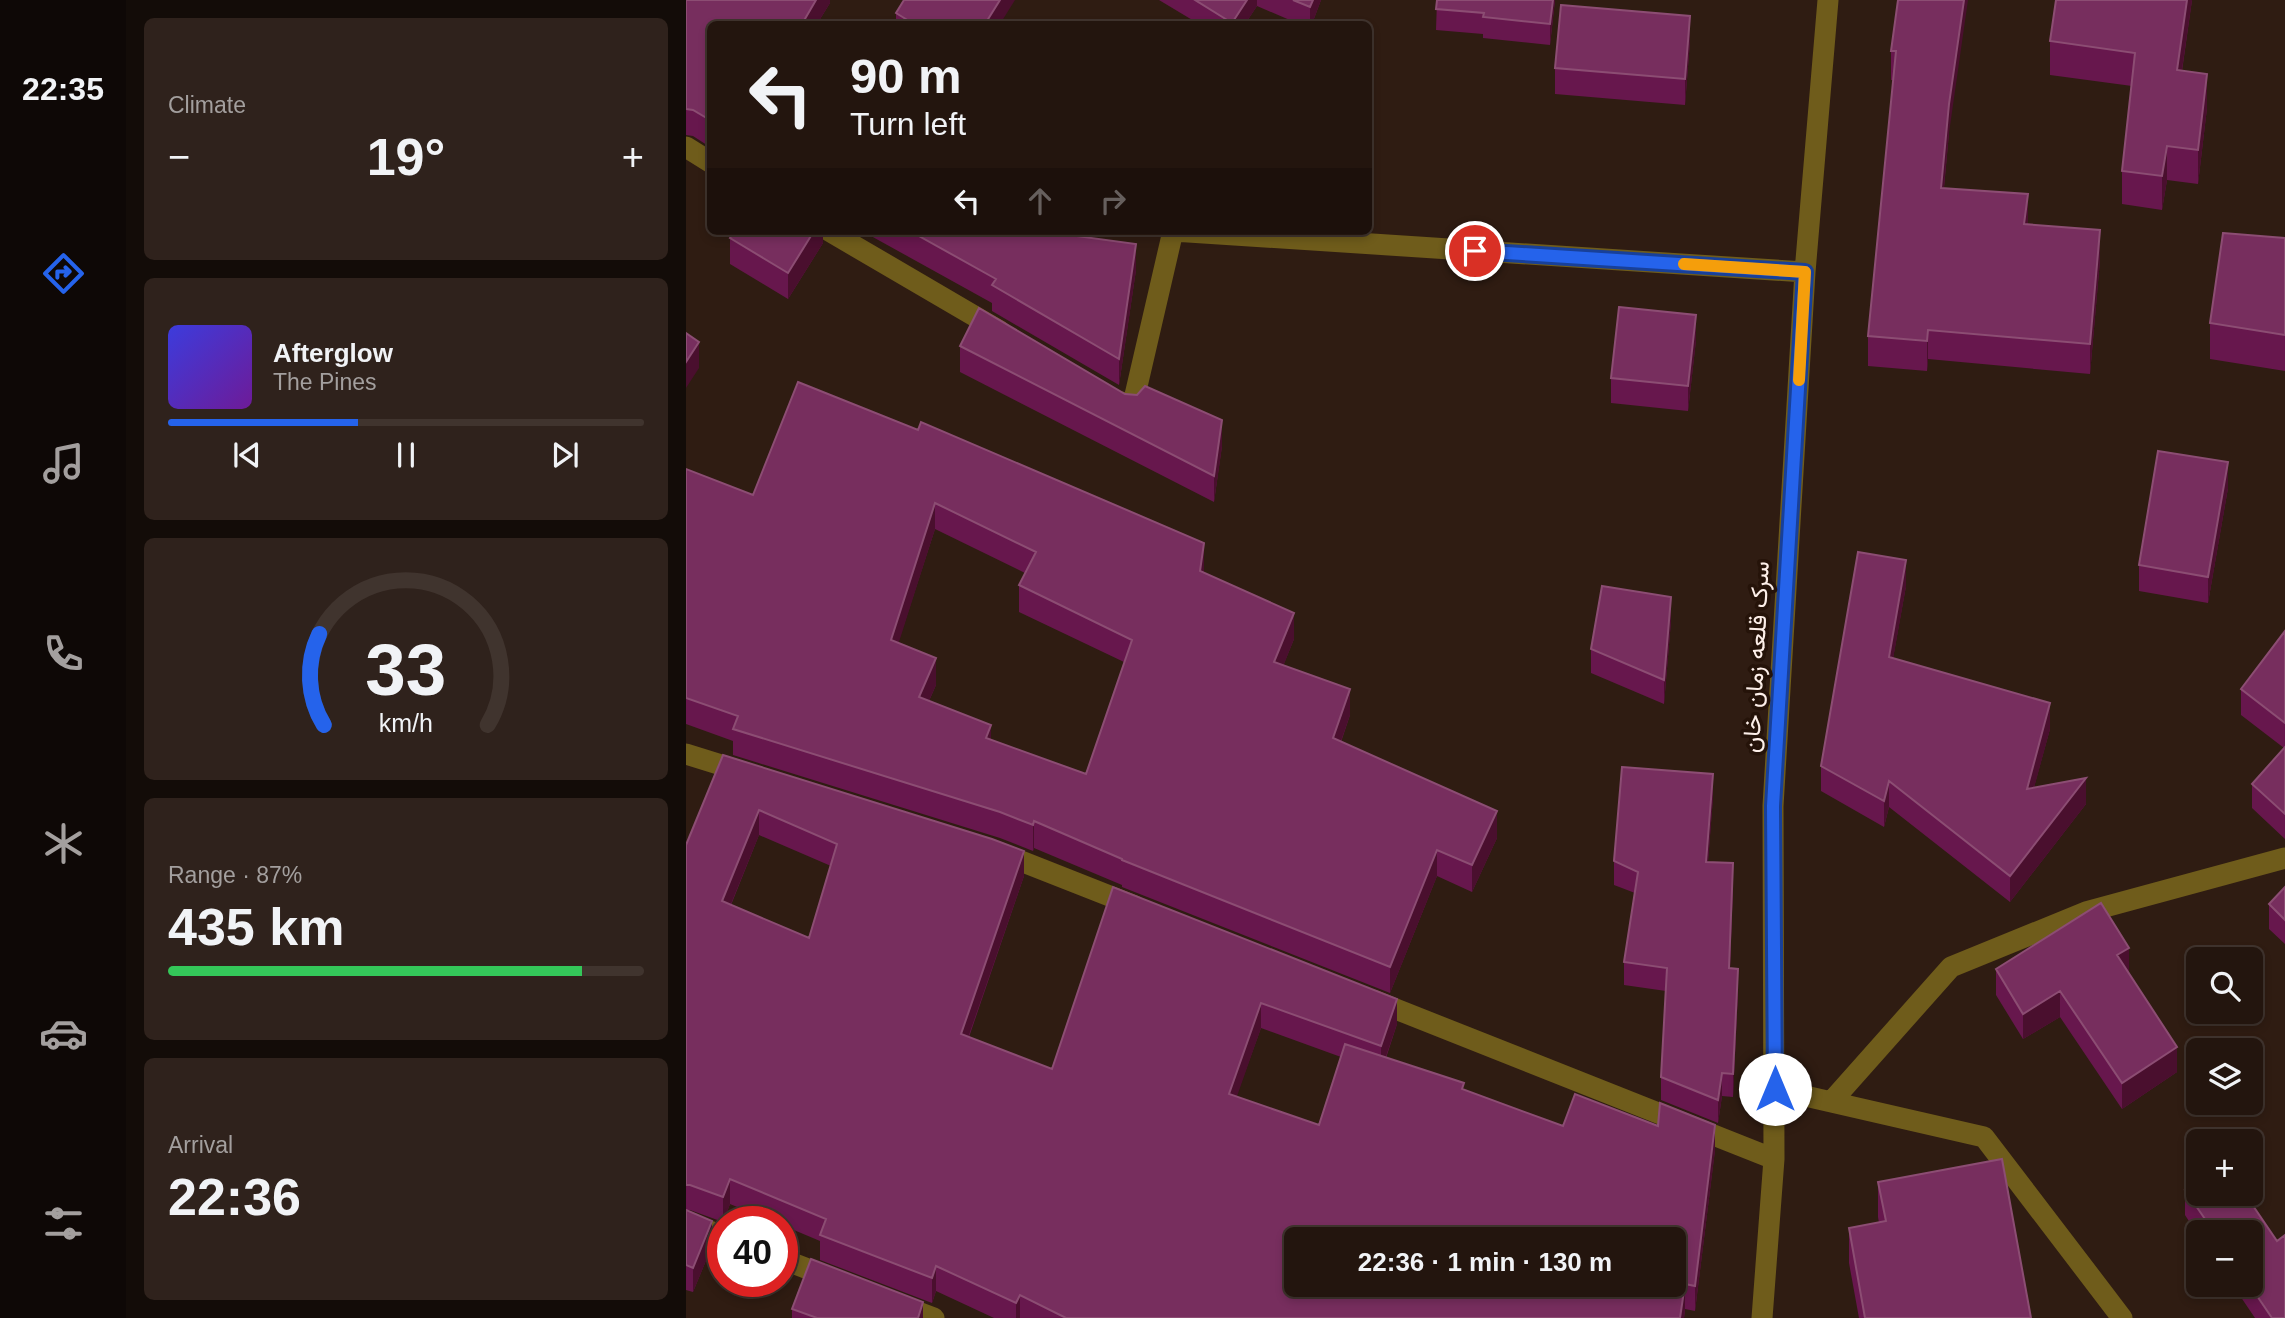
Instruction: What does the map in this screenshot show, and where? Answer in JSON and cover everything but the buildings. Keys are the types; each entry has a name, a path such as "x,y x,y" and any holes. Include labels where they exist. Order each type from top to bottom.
{"street":[{"name":"سرک قلعه زمان خان","path":"1762,1318 1774,1158 1773,806 1805,272 1828,0"},
{"path":"686,147 707,160"},
{"path":"836,235 1015,340"},
{"path":"1108,394 1132,408 1172,235"},
{"path":"1235,235 1805,272"},
{"path":"686,754 764,778"},
{"path":"983,847 1152,913"},
{"path":"1831,1102 1951,967 2086,912 2285,858"},
{"path":"1359,995 1774,1158"},
{"path":"1775,1089 1984,1137 2122,1318"},
{"path":"686,1222 707,1230"},
{"path":"798,1265 858,1289"},
{"path":"883,1298 934,1318"}],"slow traffic":[{"path":"1684,264 1805,272 1799,380"}],"route":[{"path":"1475,251 1805,272 1773,806 1775,1089"}]}
